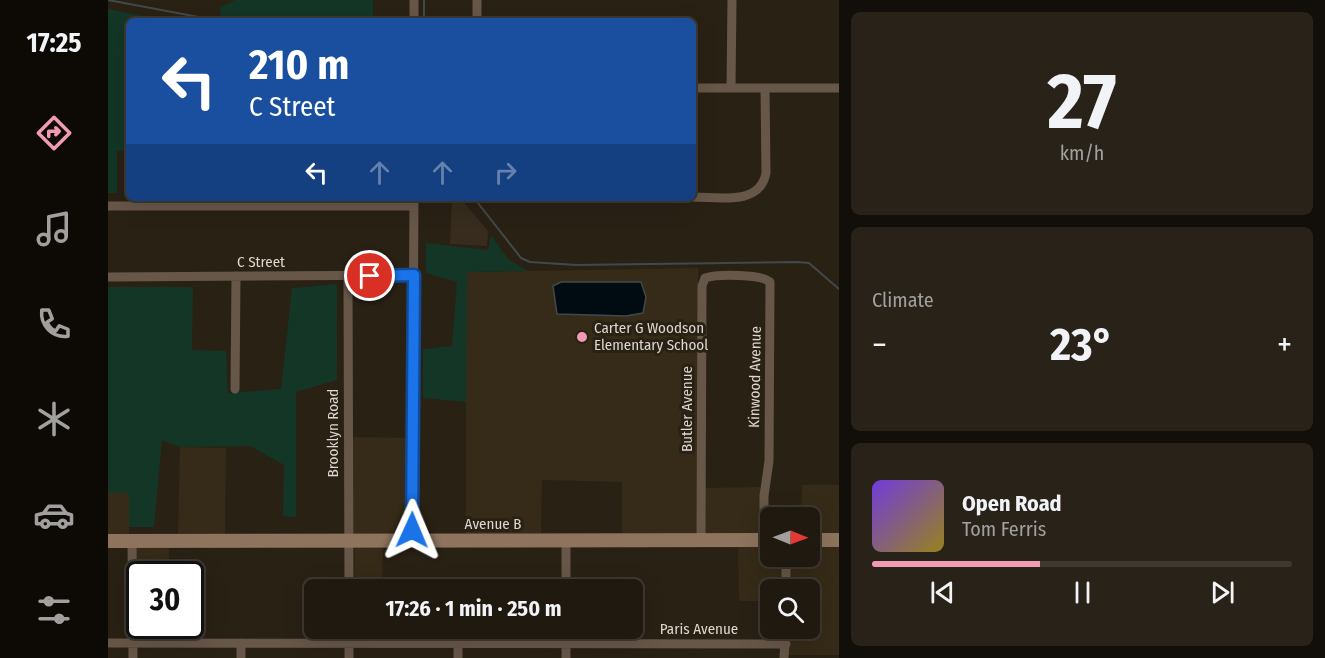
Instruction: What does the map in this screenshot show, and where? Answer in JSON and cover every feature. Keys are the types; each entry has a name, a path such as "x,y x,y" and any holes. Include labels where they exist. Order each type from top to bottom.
{"main road":[{"name":"Avenue B","path":"108,541 760,540"},
{"path":"820,540 839,540"}],"street":[{"path":"414,0 414,18"},
{"path":"477,0 477,18"},
{"path":"732,0 732,88"},
{"path":"696,88 839,88"},
{"path":"696,197 748,196 762,185 766,173 765,88"},
{"path":"108,206 414,202 412,541"},
{"name":"C Street","path":"108,277 414,275"},
{"path":"235,388 236,276"},
{"name":"Brooklyn Road","path":"348,277 349,579"},
{"name":"Kinwood Avenue","path":"705,278 760,277 770,282 769,461 764,496 765,507"},
{"name":"Butler Avenue","path":"701,540 702,286 705,278"},
{"path":"566,540 566,579"},
{"path":"132,541 133,658"},
{"path":"349,639 349,658"},
{"path":"566,639 566,658"},
{"path":"784,658 786,639"},
{"name":"Paris Avenue","path":"108,643 786,644"},
{"path":"241,643 241,658"},
{"path":"458,644 458,658"}],"shaded area":[{"path":"452,201 463,201 488,231 487,246 450,244"},
{"name":"Carter G Woodson Elementary School","path":"698,268 698,488 760,487 760,533 622,533 622,482 542,480 541,533 466,534 466,272"},
{"path":"561,282 641,282 646,297 643,313 626,316 557,314 553,286"},
{"path":"350,437 410,438 408,534 350,534"},
{"path":"180,447 226,448 225,534 178,534"},
{"path":"802,485 839,485 839,533 820,534 820,507 801,507"},
{"path":"108,493 129,493 129,534 108,534"},
{"path":"383,546 382,579 354,579 355,547"},
{"path":"760,546 760,567 820,567 820,546 839,546 839,655 779,655 780,639 820,639 820,579 760,579 760,601 739,601 738,547"},
{"path":"136,548 169,548 169,561 136,561"}],"green space":[{"path":"236,0 373,0 373,18 226,18 221,17 220,7"},
{"path":"108,9 153,18 126,18 126,150 117,151 117,193 108,193"},
{"path":"491,235 508,259 528,271 467,272 466,402 423,398 423,349 452,346 457,282 426,273 426,243 488,250"},
{"path":"337,284 337,380 296,392 296,517 283,516 284,465 250,446 180,447 162,440 154,527 129,527 129,493 108,493 108,287 193,287 192,350 226,351 228,393 281,389 292,288"}],"waterway":[{"path":"108,0 204,18"},
{"path":"424,0 424,18"},
{"path":"476,201 521,258 530,262 576,265 809,263 839,289"}],"place":[{"name":"Carter G Woodson Elementary School","path":"582,337"}],"route":[{"path":"370,276 414,275 412,530"}]}
